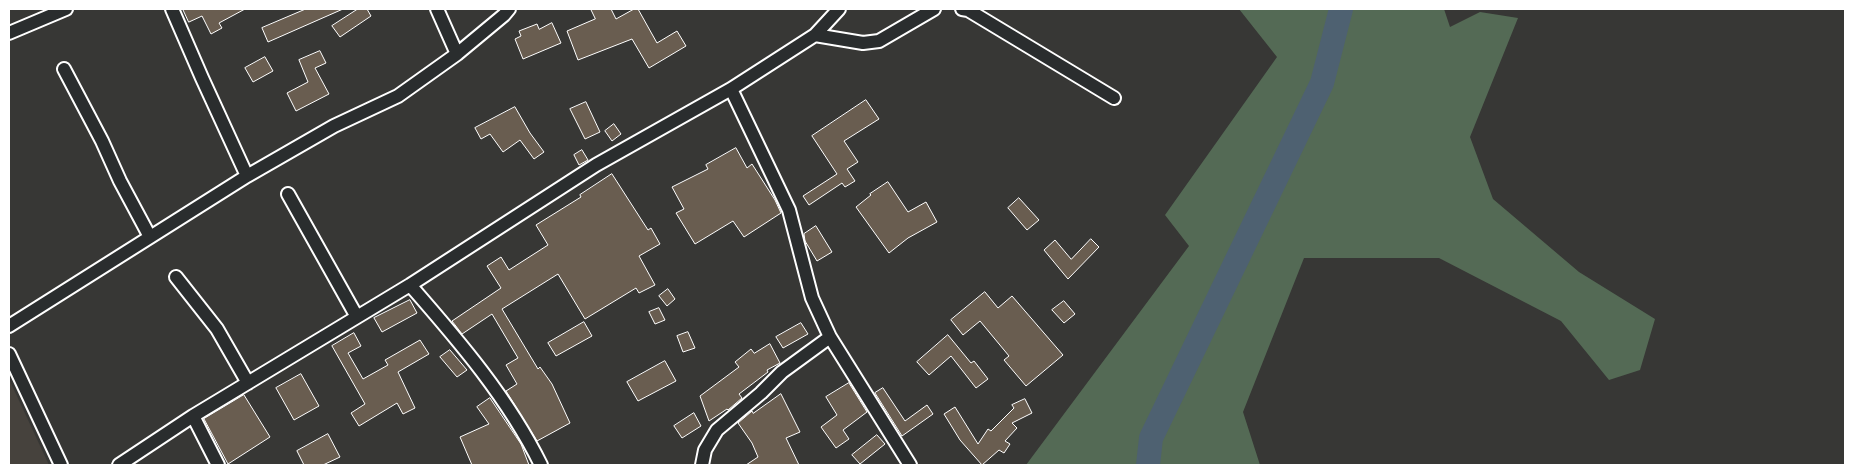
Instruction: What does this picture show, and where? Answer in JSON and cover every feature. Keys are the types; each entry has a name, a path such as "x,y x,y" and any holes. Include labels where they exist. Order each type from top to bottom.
{"street":[{"path":"9,33 66,9"},
{"path":"172,9 248,176"},
{"path":"437,9 457,54"},
{"path":"9,326 248,176 334,126 398,96 457,54 509,9"},
{"path":"119,465 193,416 410,285 596,165 730,88 815,35 839,9"},
{"path":"815,35 864,43 880,41 934,9"},
{"path":"962,9 968,10 1114,98"},
{"path":"64,69 150,237"},
{"path":"730,88 789,210 812,298 830,336 910,465"},
{"path":"288,194 357,318"},
{"path":"176,277 217,329 248,383"},
{"path":"410,285 470,354 504,401 541,465"},
{"path":"702,465 705,450 717,430 782,372 830,336"},
{"path":"9,354 61,465"},
{"path":"193,416 218,465"}],"shaded area":[{"path":"9,379 49,465 9,465"}],"green space":[{"path":"1239,9 1444,9 1450,27 1480,12 1518,18 1470,137 1493,199 1579,272 1655,319 1640,370 1609,380 1561,321 1439,258 1304,258 1243,412 1260,465 1026,465 1189,246 1165,215 1277,57"}],"building":[{"path":"183,9 245,9 219,23 222,28 211,34 202,16 189,22"},
{"path":"306,9 343,9 268,42 262,28"},
{"path":"358,9 367,9 371,16 340,37 332,26"},
{"path":"591,9 611,9 616,19 634,9 638,9 657,43 677,31 686,46 649,68 632,39 578,60 567,31 595,19"},
{"path":"552,23 561,43 523,59 515,39 521,36 519,31 537,24 539,29"},
{"path":"320,51 326,63 315,68 329,94 296,111 287,93 308,82 299,60"},
{"path":"265,57 273,71 253,82 245,68"},
{"path":"866,100 879,119 844,141 858,162 847,169 855,181 845,187 842,183 809,205 803,196 837,174 812,136"},
{"path":"586,102 600,132 585,139 570,109"},
{"path":"515,107 544,152 534,159 520,140 503,152 490,134 481,139 475,128"},
{"path":"614,124 621,134 612,141 605,131"},
{"path":"736,148 747,168 752,164 781,213 744,237 733,221 695,244 676,213 684,209 672,187 708,169 706,165"},
{"path":"582,150 588,160 579,165 574,155"},
{"path":"612,174 648,230 651,228 660,244 639,256 655,285 639,293 636,288 585,319 558,274 502,309 538,369 540,367 552,384 570,423 537,441 506,391 517,384 506,365 518,358 492,314 462,334 452,321 501,288 487,266 501,257 509,270 548,245 536,225 581,197 580,195"},
{"path":"888,182 908,212 926,202 937,222 908,238 889,253 856,207 870,194"},
{"path":"1019,198 1039,220 1027,230 1008,208"},
{"path":"816,226 832,252 817,261 805,241 804,234"},
{"path":"1091,239 1099,247 1068,279 1044,250 1055,240 1071,259"},
{"path":"668,289 675,299 667,306 659,296"},
{"path":"985,292 998,308 1012,296 1063,355 1026,386 1004,360 1009,356 980,321 963,335 951,320"},
{"path":"410,300 417,313 382,332 374,318"},
{"path":"1064,301 1075,314 1064,323 1052,310"},
{"path":"659,308 665,320 655,324 649,312"},
{"path":"584,322 592,336 556,356 548,343"},
{"path":"801,323 808,334 783,348 776,337"},
{"path":"688,332 695,348 683,352 677,336"},
{"path":"354,333 361,346 348,353 363,379 388,365 385,360 420,340 429,354 398,372 415,408 403,414 397,403 359,426 351,413 365,404 332,346"},
{"path":"948,335 971,363 974,361 988,379 976,388 951,356 929,375 917,362"},
{"path":"770,344 780,363 767,370 768,372 739,394 742,398 728,410 709,421 700,396 739,367 735,362 751,349 754,353"},
{"path":"450,350 467,370 457,377 440,357"},
{"path":"665,361 676,381 638,401 627,382"},
{"path":"301,374 319,406 294,420 276,388"},
{"path":"849,383 867,412 843,430 849,439 836,448 821,427 837,415 826,397"},
{"path":"883,388 905,421 927,405 933,414 902,436 875,393"},
{"path":"781,394 800,432 786,438 799,465 746,465 758,457 752,443 738,423 752,411 753,413"},
{"path":"244,395 270,437 228,464 204,419"},
{"path":"490,398 521,444 529,465 472,465 460,437 489,424 477,407"},
{"path":"1025,399 1032,413 1012,423 1017,428 1005,441 1010,444 1004,453 999,450 982,465 960,440 944,414 955,407 978,444 988,429 991,431 1014,408 1012,405"},
{"path":"694,413 701,426 682,438 674,426"},
{"path":"328,434 340,457 323,465 304,465 297,451"},
{"path":"877,435 885,444 860,464 852,455"}],"waterway":[{"path":"1148,465 1151,438 1322,83 1341,9"}]}
